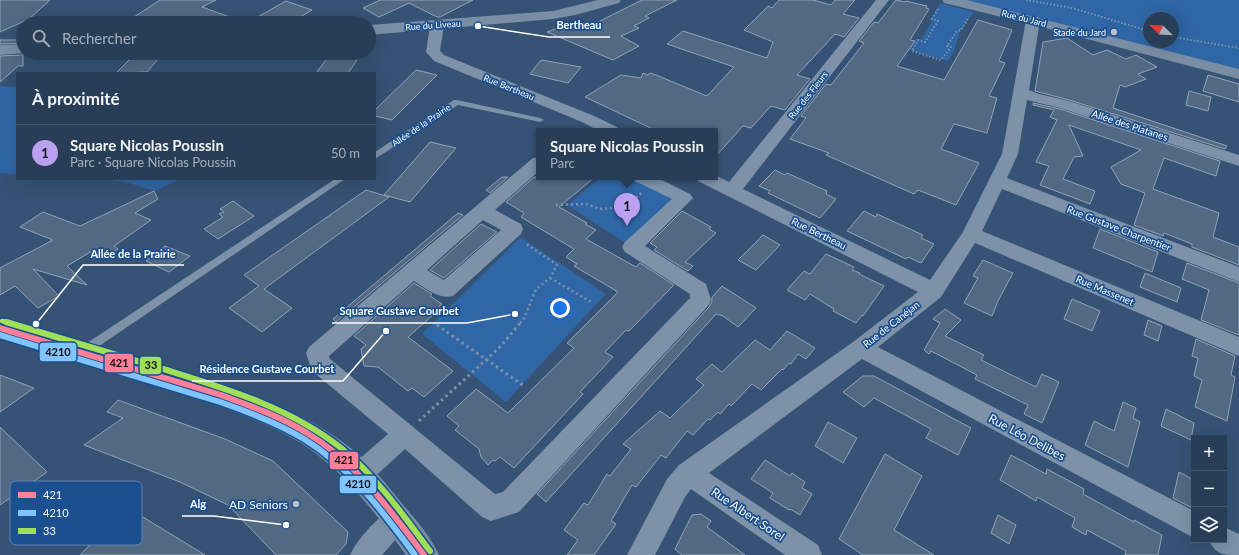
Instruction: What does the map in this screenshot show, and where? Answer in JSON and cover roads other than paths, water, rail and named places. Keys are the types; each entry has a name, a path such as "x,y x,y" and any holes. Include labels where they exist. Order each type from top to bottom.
{"street":[{"name":"Rue du Liveau","path":"376,29 553,15 575,11 614,0"},
{"name":"Rue des Fleurs","path":"732,190 883,0"},
{"name":"Rue du Jard","path":"944,3 1033,20 1239,74"},
{"name":"Rue de Canéjan","path":"641,555 676,488 688,473 861,348 934,291 971,234 1010,154 1033,20"},
{"name":"Rue Bertheau","path":"437,25 433,52 439,58 588,119 605,128"},
{"path":"0,50 16,49"},
{"name":"Allée des Platanes","path":"1021,92 1036,98 1064,104 1239,161"},
{"path":"536,165 317,353 320,364 405,434 491,508 510,503 701,300 699,290 632,247 684,198 651,180"},
{"name":"Rue Bertheau","path":"710,180 934,291"},
{"name":"Rue Gustave Charpentier","path":"998,181 1239,275"},
{"path":"412,271 446,290 514,229 482,210"},
{"name":"Rue Massenet","path":"971,234 1239,347"},
{"path":"0,328 211,392 255,407 280,418 324,444 359,475 379,496 424,555"},
{"name":"Rue Léo Delibes","path":"861,348 1191,523"},
{"path":"359,475 405,434"},
{"name":"Rue Albert Sorel","path":"688,473 808,555"},
{"path":"364,555 397,520"},
{"path":"1227,543 1239,549"}],"lane":[{"name":"Allée de la Prairie","path":"376,155 457,102 540,120"},
{"path":"81,353 340,180"}],"place":[{"name":"Bertheau","path":"478,26"},
{"name":"Stade du Jard","path":"1114,32"},
{"name":"Square Nicolas Poussin","path":"627,226"},
{"name":"Square Gustave Courbet","path":"515,314"},
{"name":"Allée de la Prairie","path":"36,324"},
{"name":"Résidence Gustave Courbet","path":"386,331"},
{"name":"AD Seniors","path":"296,504"},
{"name":"Alg","path":"286,525"}]}
